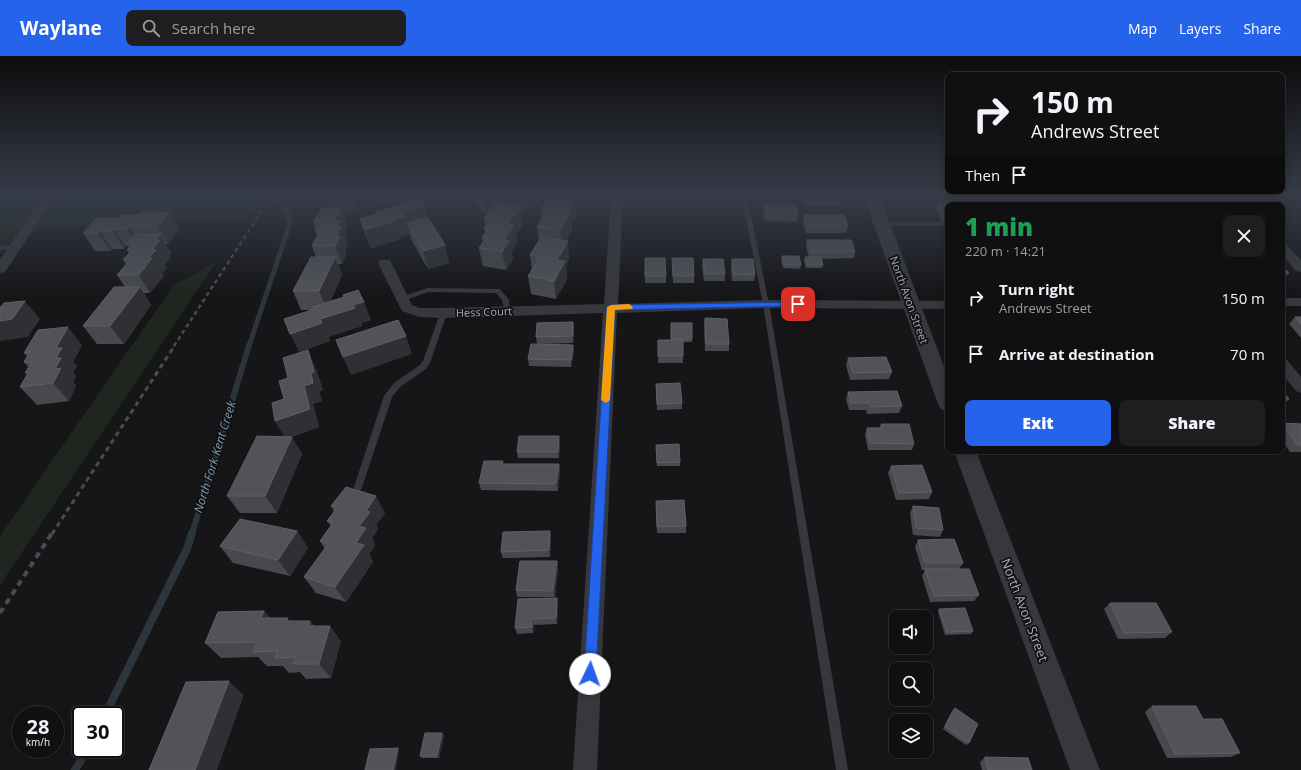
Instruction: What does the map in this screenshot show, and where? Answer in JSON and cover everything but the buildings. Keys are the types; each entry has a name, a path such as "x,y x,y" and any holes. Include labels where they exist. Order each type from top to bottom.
{"street":[{"path":"0,270 28,228"},
{"path":"585,770 615,228"},
{"name":"North Avon Street","path":"883,228 945,396"},
{"path":"1285,250 1301,268"},
{"name":"Hess Court","path":"385,263 407,308 420,312 444,313 611,307 766,304 945,305"},
{"path":"1285,302 1301,302"},
{"path":"1285,367 1301,386"},
{"name":"North Avon Street","path":"966,454 1085,770"}],"lane":[{"path":"751,228 766,304 842,770"},
{"path":"0,248 15,247"},
{"path":"403,299 427,290 498,291 504,296 507,302 507,311"},
{"path":"358,487 388,396 397,385 423,367 427,361 444,313"}],"shaded area":[{"path":"0,228 78,228 18,232 0,256"},
{"path":"216,262 0,585 0,536 173,286"}],"waterway":[{"name":"North Fork Kent Creek","path":"249,346 288,228"},
{"name":"North Fork Kent Creek","path":"192,534 249,345"},
{"name":"North Fork Kent Creek","path":"109,706 187,549 192,533"},
{"name":"North Fork Kent Creek","path":"75,770 82,758"}],"railway":[{"path":"174,346 250,228"},
{"path":"52,534 175,345"},
{"path":"0,613 52,533"}],"slow traffic":[{"path":"606,400 611,307 629,307"}],"route":[{"path":"590,674 611,307 798,304"}]}
